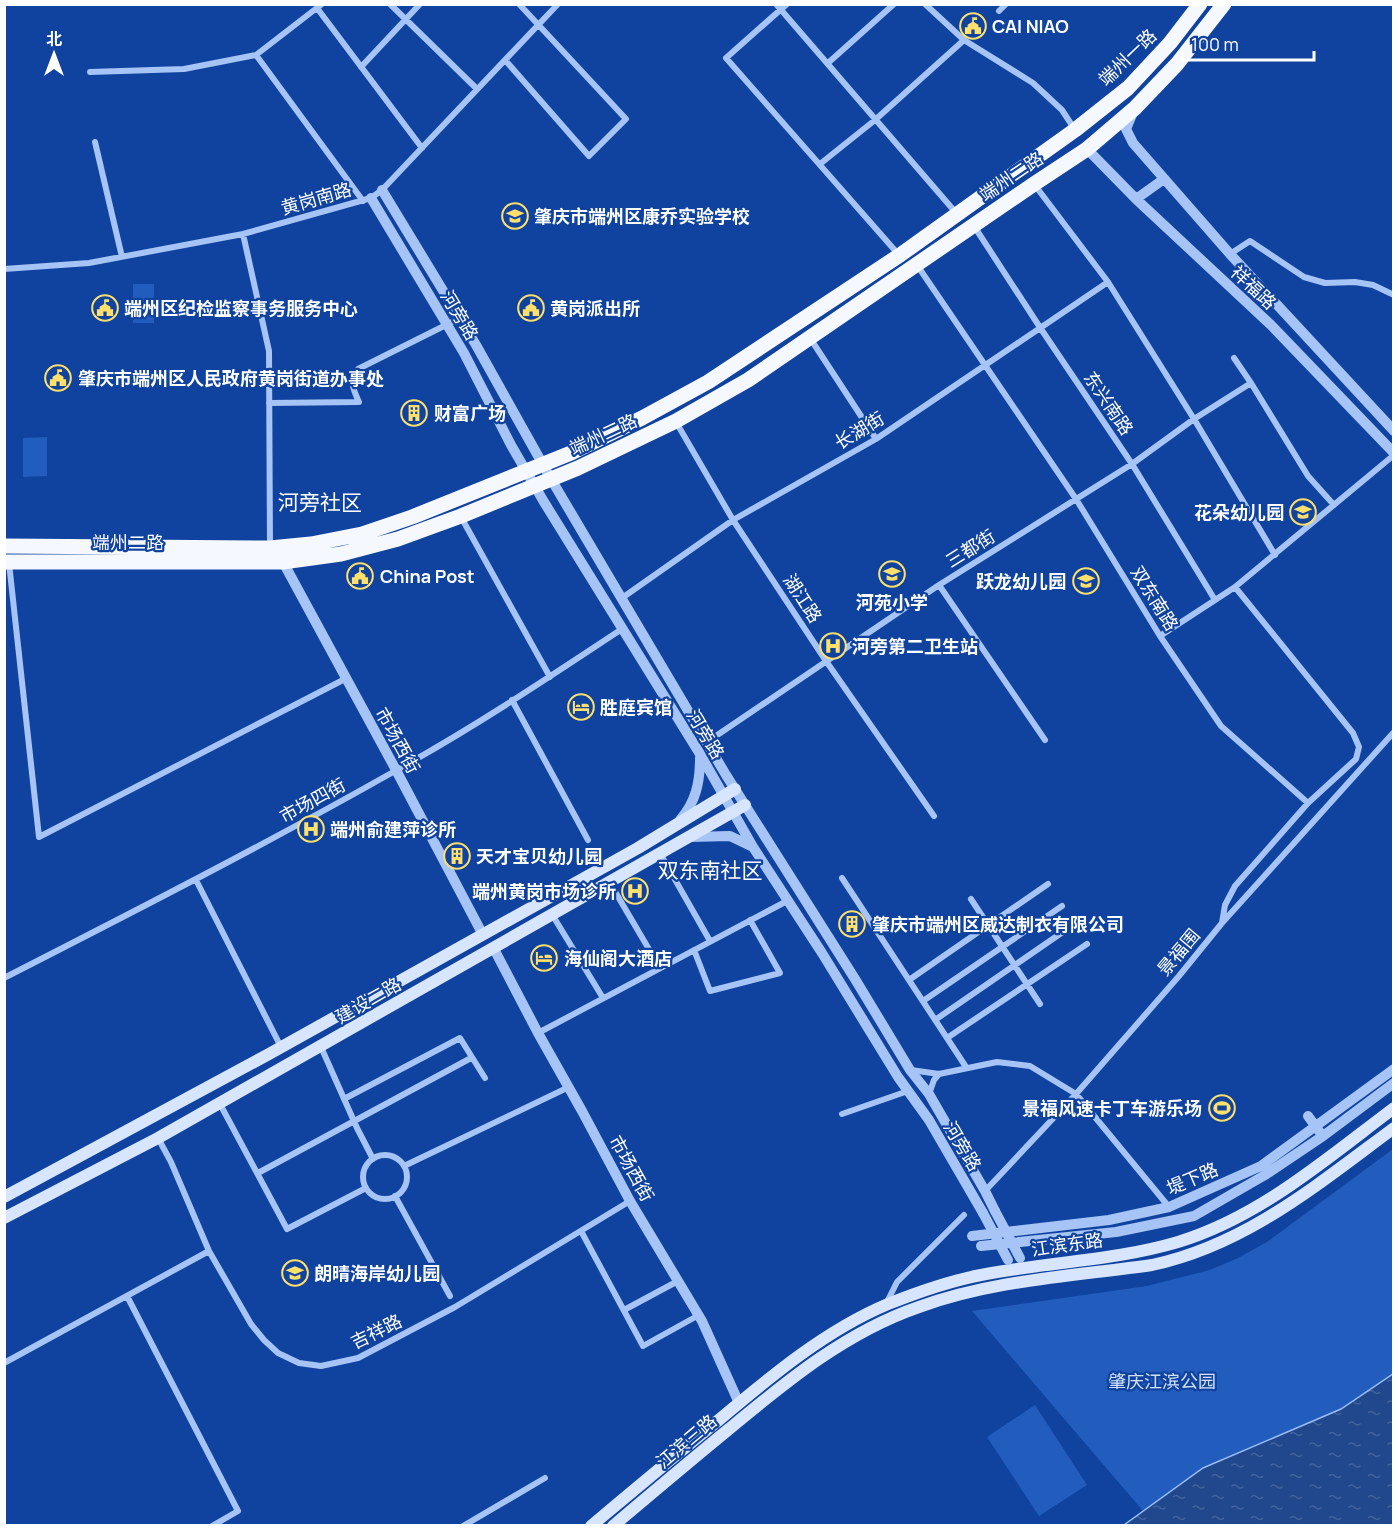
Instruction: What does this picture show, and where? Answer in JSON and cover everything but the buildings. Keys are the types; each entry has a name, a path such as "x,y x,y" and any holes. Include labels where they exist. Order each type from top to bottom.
{"main road":[{"name":"端州一路","path":"1075,130 1128,88 1170,43 1200,4"},
{"path":"1135,108 1177,64 1224,4"},
{"name":"端州二路","path":"7,562 283,562 341,554 387,542 461,516 578,468 676,421 747,380 1088,149 1135,108"},
{"name":"端州二路","path":"4,546 270,548 311,544 362,534 412,517 571,453 642,418 708,381 900,255 1075,130"},
{"path":"571,453 578,468"},
{"path":"480,489 486,505"},
{"name":"建设二路","path":"4,1197 282,1047 483,935 638,848 735,789"},
{"name":"建设二路","path":"4,1218 220,1104 661,855 745,805"},
{"path":"638,848 647,862"},
{"name":"江滨东路","path":"739,1403 815,1346 886,1305 930,1288 1017,1264 1134,1252 1176,1243 1208,1232 1240,1217 1280,1193 1394,1108"},
{"name":"江滨东路","path":"782,1385 824,1354 870,1328 919,1306 983,1289 1152,1264 1206,1249 1274,1215 1394,1128"},
{"name":"江滨三路","path":"613,1526 782,1385"},
{"name":"江滨三路","path":"591,1526 739,1403"}],"street":[{"path":"390,4 477,89"},
{"path":"361,67 420,4"},
{"path":"505,60 589,156 626,120 519,4"},
{"name":"黄岗南路","path":"4,269 89,263 122,258 243,234 367,199 382,189 558,4"},
{"path":"787,4 778,7 726,58 900,255"},
{"path":"828,63 894,4"},
{"path":"925,4 964,40 1033,83 1062,110 1075,130"},
{"path":"999,11 1006,4"},
{"path":"90,72 184,69 256,56 319,6 361,67 422,148"},
{"path":"778,7 958,214"},
{"path":"820,164 875,120 964,40"},
{"name":"河旁路","path":"256,56 367,199 447,325 526,471 700,754 753,847 908,1091 929,1120 983,1213 1017,1264"},
{"name":"祥福路","path":"1135,108 1126,129 1133,143 1230,254 1394,431"},
{"path":"95,142 122,258"},
{"name":"祥福路","path":"1088,149 1136,199 1270,325 1394,454"},
{"path":"1136,199 1164,179"},
{"path":"1034,184 1108,282 1194,419 1275,555"},
{"name":"河旁路","path":"382,189 460,318 551,479 735,789 910,1070 929,1094 985,1191 1024,1282"},
{"name":"东兴南路","path":"974,226 1132,464 1215,600"},
{"path":"243,234 269,351 270,548"},
{"path":"1230,254 1250,241 1304,277 1325,284 1355,282 1373,285 1394,295"},
{"name":"双东南路","path":"917,264 1076,499 1160,636 1221,726 1308,803"},
{"name":"长湖街","path":"622,598 733,520 876,439 1108,282"},
{"path":"269,403 359,402 352,388 352,381 358,369 460,318"},
{"path":"810,337 876,439"},
{"path":"1234,358 1308,476 1334,505"},
{"name":"三都街","path":"707,742 939,585 1132,464 1194,419 1251,383"},
{"name":"湖江路","path":"676,421 733,520 826,661 934,816"},
{"path":"1160,636 1235,587 1394,454"},
{"path":"461,516 550,677"},
{"path":"7,562 39,837 345,679"},
{"name":"市场西街","path":"283,562 483,935"},
{"path":"939,585 1045,740"},
{"path":"1222,923 1225,905 1235,886 1308,803 1356,759 1359,747 1353,734 1235,587"},
{"name":"市场四街","path":"4,978 196,880 396,771 550,677 622,629"},
{"path":"512,700 588,840"},
{"name":"景福围","path":"985,1191 1076,1094 1222,923 1394,732"},
{"path":"677,823 689,810 698,788 700,754"},
{"path":"691,837 730,836 753,847"},
{"path":"661,855 710,942"},
{"path":"842,878 966,1067"},
{"path":"196,880 282,1047"},
{"path":"610,883 660,968"},
{"path":"909,980 1048,884"},
{"path":"971,899 1040,1004"},
{"path":"538,1033 787,901"},
{"path":"923,1001 1062,906"},
{"path":"553,915 603,998"},
{"path":"693,950 710,991 780,973 750,920"},
{"path":"935,1020 1073,925"},
{"path":"946,1038 1086,944"},
{"name":"市场西街","path":"494,949 630,1201 699,1315 739,1403"},
{"path":"344,1099 460,1038 485,1078"},
{"path":"321,1047 373,1159"},
{"path":"258,1173 471,1058"},
{"path":"910,1070 939,1074 997,1062 1030,1066 1076,1094 1169,1207"},
{"name":"堤下路","path":"972,1236 1109,1220 1169,1207 1261,1166 1394,1069"},
{"path":"929,1094 939,1074"},
{"name":"堤下路","path":"981,1246 1116,1232 1194,1216 1265,1175 1323,1136 1394,1083"},
{"path":"404,1166 569,1087"},
{"path":"842,1113 908,1091"},
{"path":"220,1104 287,1230 366,1188"},
{"path":"1308,1116 1323,1136"},
{"name":"吉祥路","path":"158,1138 171,1162 209,1251 251,1324 278,1353 299,1363 321,1366 358,1358 455,1307 630,1201"},
{"path":"387,1156 404,1166 405,1186 395,1196 381,1199 366,1188 364,1170 373,1159 387,1156"},
{"path":"974,1196 985,1191"},
{"path":"395,1196 450,1296"},
{"path":"886,1305 897,1282 964,1215"},
{"path":"581,1231 643,1346 699,1315"},
{"path":"4,1364 209,1251"},
{"path":"624,1310 678,1281"},
{"path":"127,1296 238,1511 212,1526"},
{"path":"463,1526 545,1478"}],"green space":[{"path":"133,284 154,284 154,323 133,323"},
{"path":"47,437 47,476 23,477 23,438"},
{"name":"肇庆江滨公园","path":"1393,1149 1393,1374 1341,1409 1203,1468 1143,1511 972,1311 1147,1286 1210,1270 1267,1242"},
{"path":"1035,1405 1087,1485 1039,1516 987,1437"}],"water":[{"path":"1393,1374 1393,1525 1124,1525 1203,1468 1341,1409"}],"place":[{"name":"CAI NIAO","path":"973,26"},
{"name":"肇庆市端州区康乔实验学校","path":"515,216"},
{"name":"端州区纪检监察事务服务中心","path":"105,308"},
{"name":"黄岗派出所","path":"531,308"},
{"name":"肇庆市端州区人民政府黄岗街道办事处","path":"58,378"},
{"name":"财富广场","path":"414,413"},
{"name":"花朵幼儿园","path":"1303,512"},
{"name":"河苑小学","path":"892,574"},
{"name":"China Post","path":"360,576"},
{"name":"跃龙幼儿园","path":"1086,581"},
{"name":"河旁第二卫生站","path":"833,646"},
{"name":"胜庭宾馆","path":"581,707"},
{"name":"端州俞建萍诊所","path":"311,829"},
{"name":"天才宝贝幼儿园","path":"457,856"},
{"name":"端州黄岗市场诊所","path":"635,891"},
{"name":"肇庆市端州区威达制衣有限公司","path":"852,924"},
{"name":"海仙阁大酒店","path":"544,958"},
{"name":"景福风速卡丁车游乐场","path":"1222,1108"},
{"name":"朗晴海岸幼儿园","path":"295,1273"}],"district":[{"name":"河旁社区","path":"320,502"},
{"name":"双东南社区","path":"710,870"}]}
